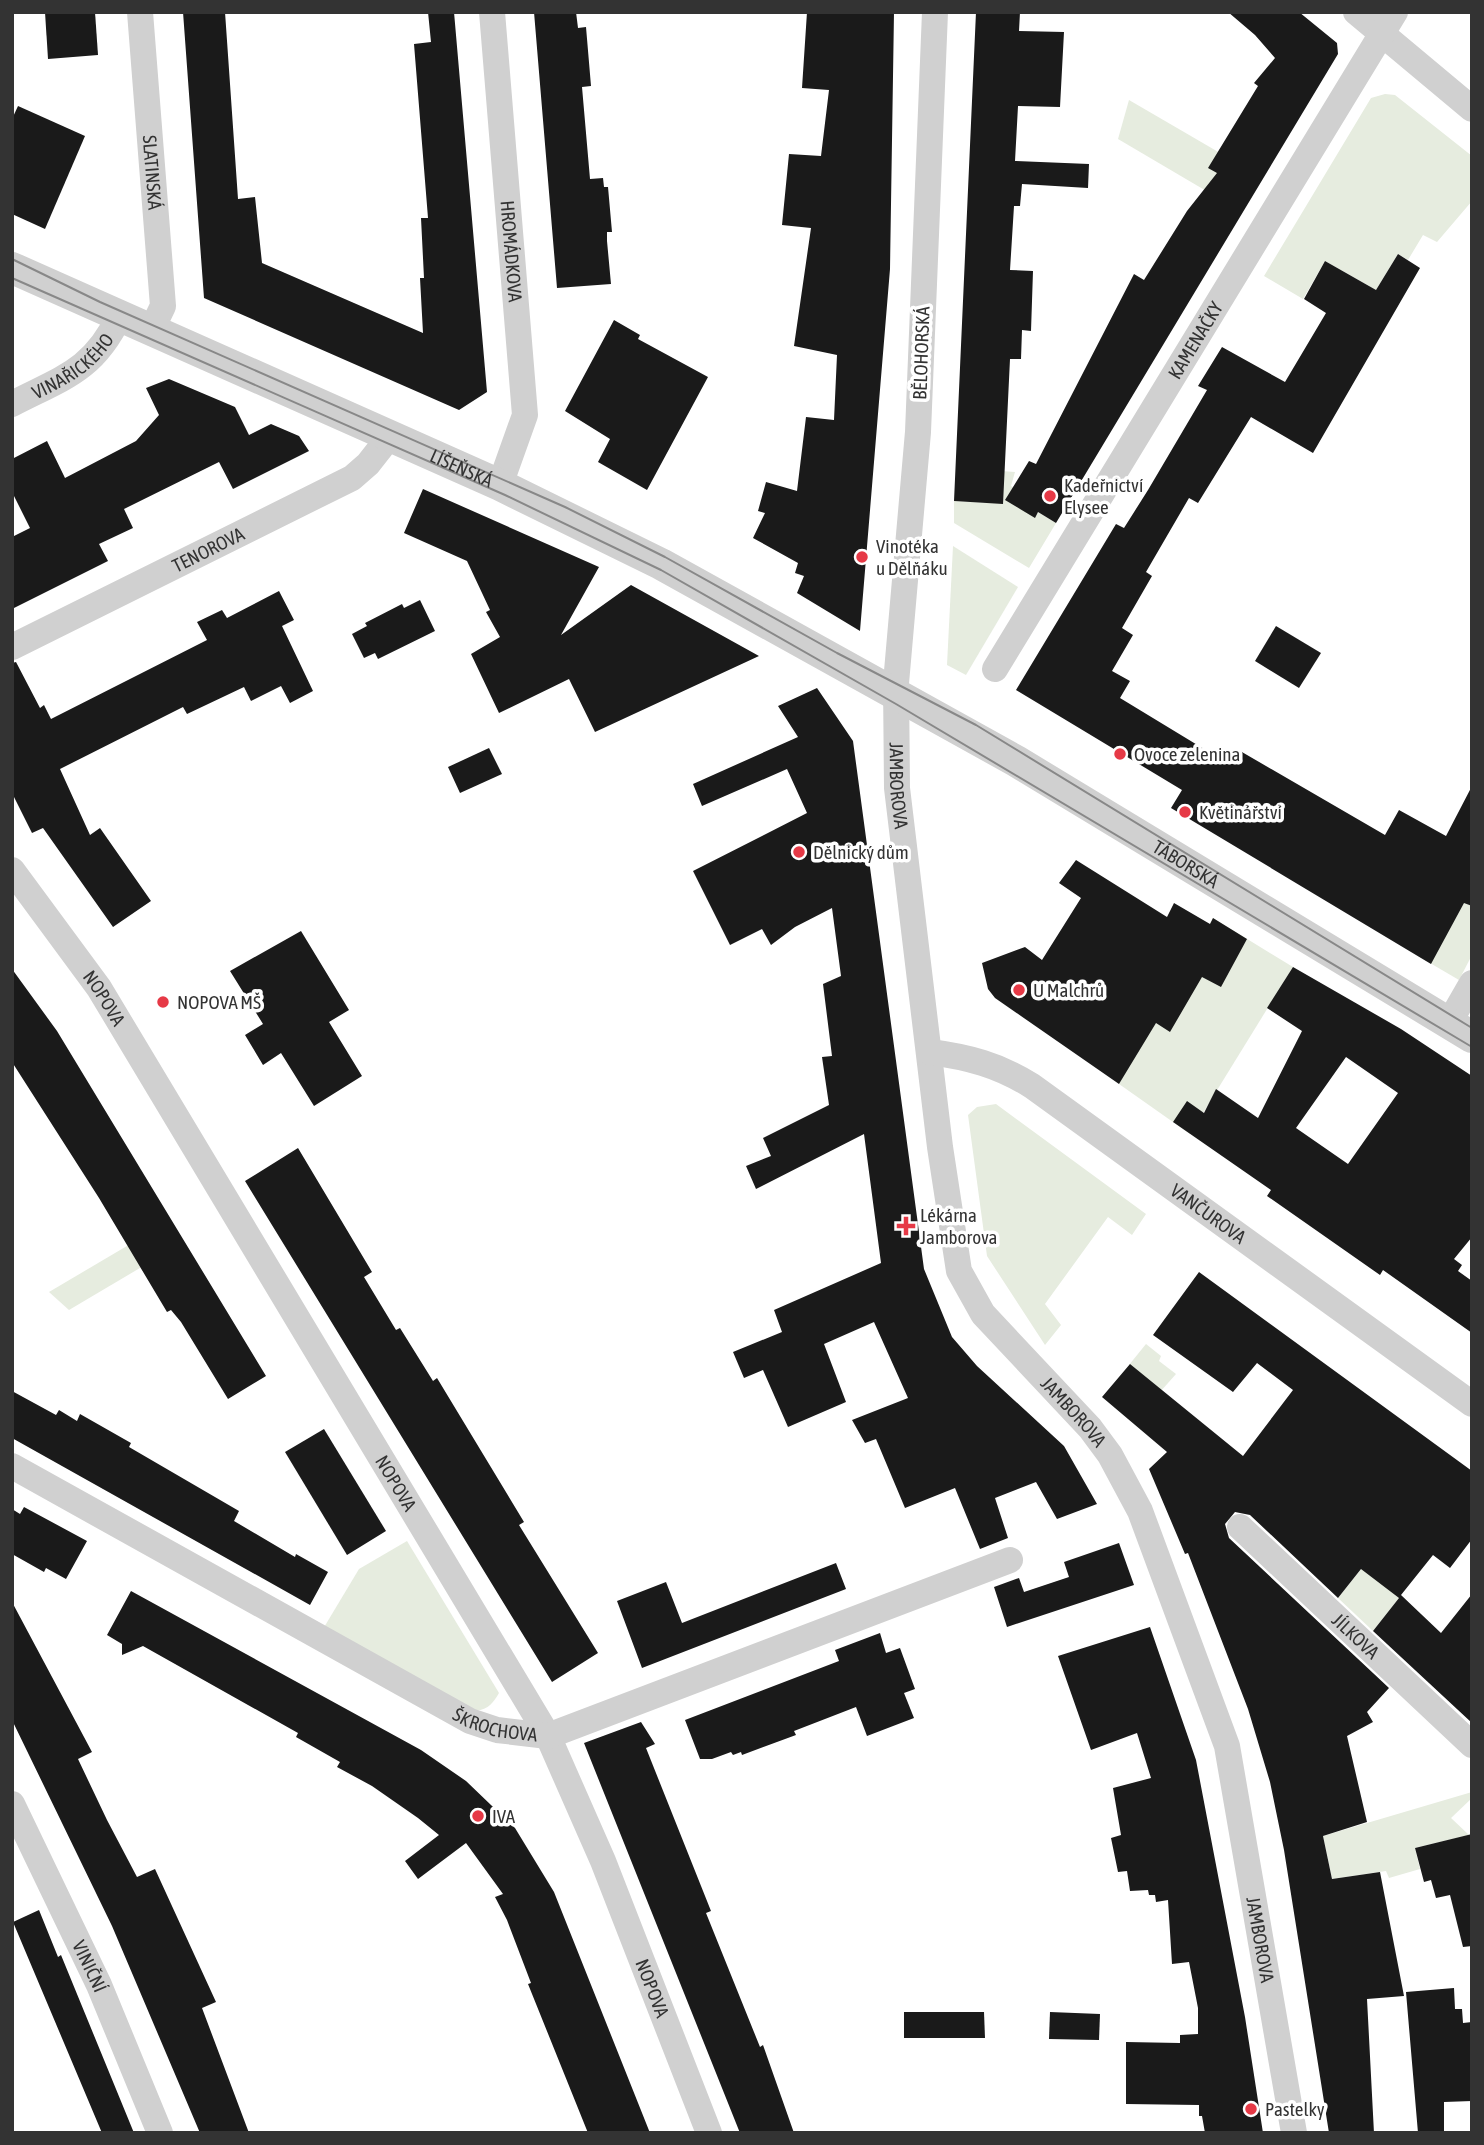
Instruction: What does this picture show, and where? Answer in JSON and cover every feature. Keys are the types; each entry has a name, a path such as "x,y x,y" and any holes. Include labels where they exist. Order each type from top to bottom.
{"street":[{"name":"SLATINSKÁ","path":"140,12 163,306 151,331"},
{"name":"HROMÁDKOVA","path":"492,12 525,415 500,485"},
{"name":"BĚLOHORSKÁ","path":"896,693 918,432 935,12"},
{"path":"1356,12 1389,23 1472,108"},
{"name":"KAMENAČKY","path":"995,669 1389,23"},
{"name":"LÍŠEŇSKÁ","path":"12,268 500,485 662,564 896,693"},
{"name":"VINAŘICKÉHO","path":"12,404 85,366 104,345 119,317"},
{"name":"TENOROVA","path":"12,647 352,478 368,464 390,436"},
{"name":"TÁBORSKÁ","path":"896,693 1027,768 1460,1030"},
{"name":"JAMBOROVA","path":"896,693 899,809 940,1147 959,1271 983,1314 1090,1428 1110,1455 1140,1511 1227,1746 1294,2133"},
{"name":"NOPOVA","path":"12,870 99,988 548,1736 603,1861 709,2133"},
{"path":"1460,1030 1472,983"},
{"name":"VANČUROVA","path":"930,1052 982,1061 1006,1069 1472,1404"},
{"name":"ŠKROCHOVA","path":"12,1466 470,1721 497,1730 548,1736 1010,1560"},
{"name":"JÍLKOVA","path":"1240,1527 1472,1745"},
{"name":"VINIČNÍ","path":"12,1804 99,1985 160,2133"}],"shaded area":[{"path":"1385,94 1395,95 1472,156 1472,201 1437,242 1423,235 1408,260 1398,254 1373,295 1369,286 1325,261 1303,299 1264,276 1371,98"},
{"path":"1129,100 1263,178 1242,212 1118,139"},
{"path":"1001,471 1015,472 1011,486 1031,498 1035,517 1038,512 1056,523 1029,568 954,523 954,501 991,503"},
{"path":"953,546 1018,587 966,675 947,665"},
{"path":"1445,894 1472,906 1472,955 1459,980 1418,956"},
{"path":"1213,918 1293,967 1190,1134 1119,1084"},
{"path":"996,1104 1146,1214 1132,1235 1108,1217 1045,1304 1061,1325 1045,1345 987,1256 968,1115 977,1107"},
{"path":"132,1243 145,1265 69,1310 49,1292"},
{"path":"1146,1344 1161,1356 1159,1361 1176,1374 1160,1392 1129,1365"},
{"path":"1393,1529 1389,1590 1399,1598 1373,1631 1338,1598"},
{"path":"407,1541 499,1693 490,1705 478,1711 467,1711 323,1629 359,1569"},
{"path":"1472,1792 1472,1798 1451,1818 1469,1835 1415,1848 1420,1869 1389,1878 1386,1871 1332,1879 1323,1836"}],"building":[{"path":"45,12 95,12 98,55 48,59"},
{"path":"183,12 225,12 238,199 255,197 262,263 423,333 421,218 428,218 414,44 431,42 428,12 454,12 487,392 459,410 204,298"},
{"path":"534,12 576,12 578,28 586,27 591,86 582,87 590,179 603,178 604,187 608,187 612,232 607,232 607,241 611,284 557,288"},
{"path":"807,12 894,12 890,269 860,631 797,593 804,576 795,573 798,563 753,538 765,513 758,511 766,482 797,491 806,417 834,420 837,355 794,346 811,228 782,225 789,154 821,156 829,90 802,88"},
{"path":"976,12 1020,12 1019,31 1064,32 1060,107 1018,106 1015,161 1089,164 1088,188 1022,184 1020,206 1014,206 1010,270 1033,271 1031,331 1022,330 1021,359 1010,359 1003,504 954,501"},
{"path":"1228,12 1299,12 1337,43 1338,54 1056,523 1038,512 1035,518 1005,500 1029,461 1036,464 1134,274 1144,280 1187,211 1217,173 1208,168 1258,86 1254,83 1275,58 1255,35"},
{"path":"18,106 85,136 45,229 12,214 12,119"},
{"path":"1398,254 1420,268 1313,453 1251,417 1198,503 1189,498 1146,572 1152,576 1122,628 1133,635 1112,671 1130,681 1120,698 1227,763 1235,748 1385,835 1399,810 1446,836 1472,786 1472,906 1464,903 1431,964 1171,808 1182,790 1016,690 1116,524 1124,528 1148,490 1207,390 1198,386 1222,347 1285,382 1326,313 1304,299 1325,261 1376,290"},
{"path":"614,320 640,335 638,339 708,377 647,490 598,462 610,439 565,411"},
{"path":"169,379 235,407 249,435 271,424 299,436 309,451 233,489 219,462 124,509 133,528 99,544 108,561 12,609 12,537 30,528 12,492 12,459 47,441 65,478 136,441 159,415 146,388"},
{"path":"423,489 599,567 561,635 631,585 759,656 595,732 569,679 499,713 471,654 500,637 486,612 490,610 467,561 404,533"},
{"path":"279,591 294,620 282,626 313,691 290,703 281,686 251,701 244,687 187,714 183,707 60,769 90,835 100,828 151,901 113,927 43,828 32,833 12,793 12,663 16,662 40,708 44,705 51,719 207,640 197,622 222,610 227,618"},
{"path":"420,600 435,631 378,659 375,653 364,658 352,634 367,626 365,623 402,604 404,608"},
{"path":"1276,626 1321,653 1299,688 1255,661"},
{"path":"817,688 853,741 924,1269 952,1337 977,1366 1064,1446 1097,1504 1057,1519 1036,1482 995,1498 1008,1538 980,1549 955,1488 905,1508 876,1439 865,1443 852,1420 908,1398 874,1322 824,1344 846,1402 788,1427 763,1370 744,1378 733,1352 782,1332 774,1310 881,1263 864,1134 756,1189 746,1166 771,1156 763,1138 829,1105 822,1057 832,1056 823,984 841,976 832,908 795,927 771,945 762,929 730,945 693,871 807,813 787,769 702,806 693,784 798,737 778,706"},
{"path":"489,748 502,774 460,793 448,767"},
{"path":"1076,860 1167,917 1174,903 1210,924 1213,918 1247,939 1221,987 1202,977 1170,1032 1156,1023 1119,1084 995,998 988,989 982,963 1025,947 1042,960 1081,898 1059,883"},
{"path":"301,931 349,1010 329,1022 362,1076 314,1106 281,1053 263,1065 245,1035 263,1024 230,971"},
{"path":"1293,967 1401,1029 1472,1076 1472,1237 1454,1259 1462,1265 1458,1271 1472,1281 1472,1333 1383,1270 1380,1275 1267,1196 1271,1190 1173,1122 1187,1101 1204,1113 1216,1089 1258,1118 1302,1031 1267,1008","holes":["1346,1057 1398,1093 1348,1164 1296,1128"]},
{"path":"12,969 57,1031 266,1376 228,1399 181,1322 171,1310 167,1312 99,1198 12,1062"},
{"path":"298,1148 372,1272 364,1277 396,1330 400,1328 433,1381 437,1378 524,1522 519,1525 598,1653 552,1682 245,1181"},
{"path":"1199,1272 1472,1471 1472,1539 1450,1568 1433,1555 1401,1595 1441,1633 1472,1594 1472,1723 1373,1631 1399,1598 1361,1569 1338,1598 1250,1515 1235,1512 1225,1524 1229,1538 1389,1688 1367,1712 1373,1722 1347,1736 1367,1822 1323,1836 1332,1879 1380,1872 1404,1996 1367,1999 1374,2133 1329,2133 1284,1850 1270,1782 1248,1709 1188,1553 1185,1554 1149,1469 1167,1452 1102,1397 1130,1364 1243,1456 1293,1390 1257,1363 1233,1392 1153,1335"},
{"path":"12,1391 56,1415 59,1410 77,1421 80,1414 131,1443 129,1447 239,1511 234,1521 295,1557 296,1554 328,1572 310,1605 12,1438"},
{"path":"324,1429 386,1531 347,1555 285,1452"},
{"path":"24,1507 87,1541 66,1579 46,1568 44,1572 12,1554 12,1509 20,1514"},
{"path":"1119,1543 1134,1585 1007,1627 994,1587 1019,1578 1024,1592 1069,1577 1064,1562"},
{"path":"836,1563 846,1589 642,1668 617,1601 666,1582 682,1623"},
{"path":"131,1591 421,1750 466,1781 515,1828 554,1892 650,2133 588,2133 528,1984 531,1983 507,1920 495,1897 503,1894 466,1843 418,1879 405,1861 439,1835 418,1818 372,1786 337,1767 340,1762 296,1737 298,1733 143,1646 122,1655 122,1644 107,1635"},
{"path":"12,1602 92,1752 78,1759 107,1820 137,1877 155,1869 216,2002 202,2008 249,2133 200,2133 112,1926 12,1720"},
{"path":"1150,1627 1196,1760 1245,2017 1263,2133 1205,2133 1202,2116 1199,2116 1199,2105 1126,2104 1126,2042 1180,2043 1180,2035 1198,2034 1198,2008 1189,1962 1172,1964 1168,1900 1156,1902 1155,1895 1149,1895 1148,1890 1130,1891 1127,1871 1118,1872 1111,1838 1121,1835 1113,1788 1151,1778 1137,1733 1091,1750 1058,1656"},
{"path":"880,1633 886,1653 900,1648 915,1689 904,1693 914,1718 867,1736 856,1707 794,1731 796,1735 742,1755 741,1752 733,1755 731,1752 712,1759 700,1759 685,1720 839,1661 835,1650"},
{"path":"641,1722 655,1744 646,1748 711,1911 706,1913 760,2047 763,2045 794,2133 740,2133 584,1743"},
{"path":"1472,1834 1472,1946 1463,1947 1450,1895 1436,1898 1431,1880 1424,1882 1415,1848"},
{"path":"39,1910 58,1957 61,1955 134,2133 102,2133 13,1922"},
{"path":"1454,1988 1455,2009 1462,2009 1463,2023 1472,2022 1472,2101 1444,2102 1444,2133 1418,2133 1406,1992"},
{"path":"904,2012 984,2012 985,2038 904,2038"},
{"path":"1050,2012 1100,2014 1099,2040 1049,2039"}],"tram line":[{"path":"12,259 100,302 565,507 665,557 837,653 976,725 1472,1028"},
{"path":"12,278 505,495 661,570 896,704 1472,1047"}],"place":[{"name":"Kadeřnictví Elysee","path":"1050,496"},
{"name":"Vinotéka u Dělňáku","path":"862,557"},
{"name":"Ovoce zelenina","path":"1120,754"},
{"name":"Květinářství","path":"1185,812"},
{"name":"Dělnický dům","path":"799,852"},
{"name":"U Malchrů","path":"1019,990"},
{"name":"NOPOVA MŠ","path":"163,1002"},
{"name":"Lékárna Jamborova","path":"906,1226"},
{"name":"IVA","path":"478,1816"},
{"name":"Pastelky","path":"1251,2109"}]}
